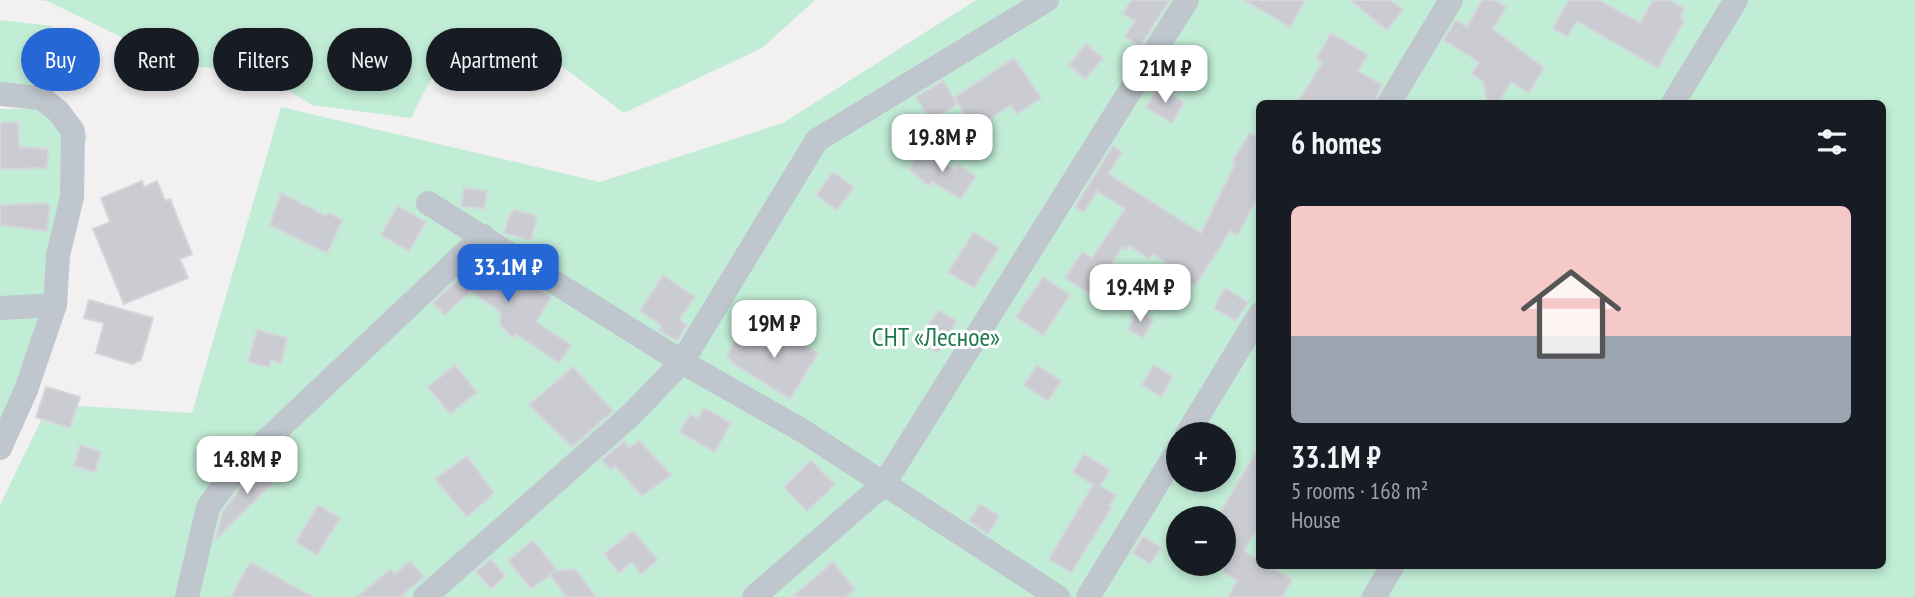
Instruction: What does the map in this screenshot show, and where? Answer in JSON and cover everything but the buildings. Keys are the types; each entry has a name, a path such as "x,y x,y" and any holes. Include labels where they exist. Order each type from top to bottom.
{"street":[{"path":"425,597 632,414 682,362 817,140 1047,0"},
{"path":"754,597 884,484 1187,0"},
{"path":"1391,100 1451,0"},
{"path":"1675,100 1736,0"},
{"path":"0,93 41,98 58,111 73,131 72,197 58,255 55,305 26,390 0,448"},
{"path":"428,203 682,362 803,431 1058,597"},
{"path":"187,597 208,507 236,469 483,236"},
{"path":"0,308 55,305"},
{"path":"1194,422 1256,321"},
{"path":"1088,597 1166,470"},
{"path":"1374,597 1391,569"}],"green space":[{"path":"39,0 815,0 762,48 624,113 562,66 562,28 426,28 426,89 411,118 312,105 289,91 313,91 313,28 213,28 213,68 199,66 199,28 114,28 114,33 47,1"},
{"name":"СНТ «Лесное»","path":"976,0 1915,0 1915,597 0,597 0,505 49,404 192,413 281,107 600,182 783,123"},
{"path":"0,20 52,26 21,28 21,91 55,91 55,96 0,91"},
{"path":"62,108 87,135 27,365 0,426 0,109"}]}
